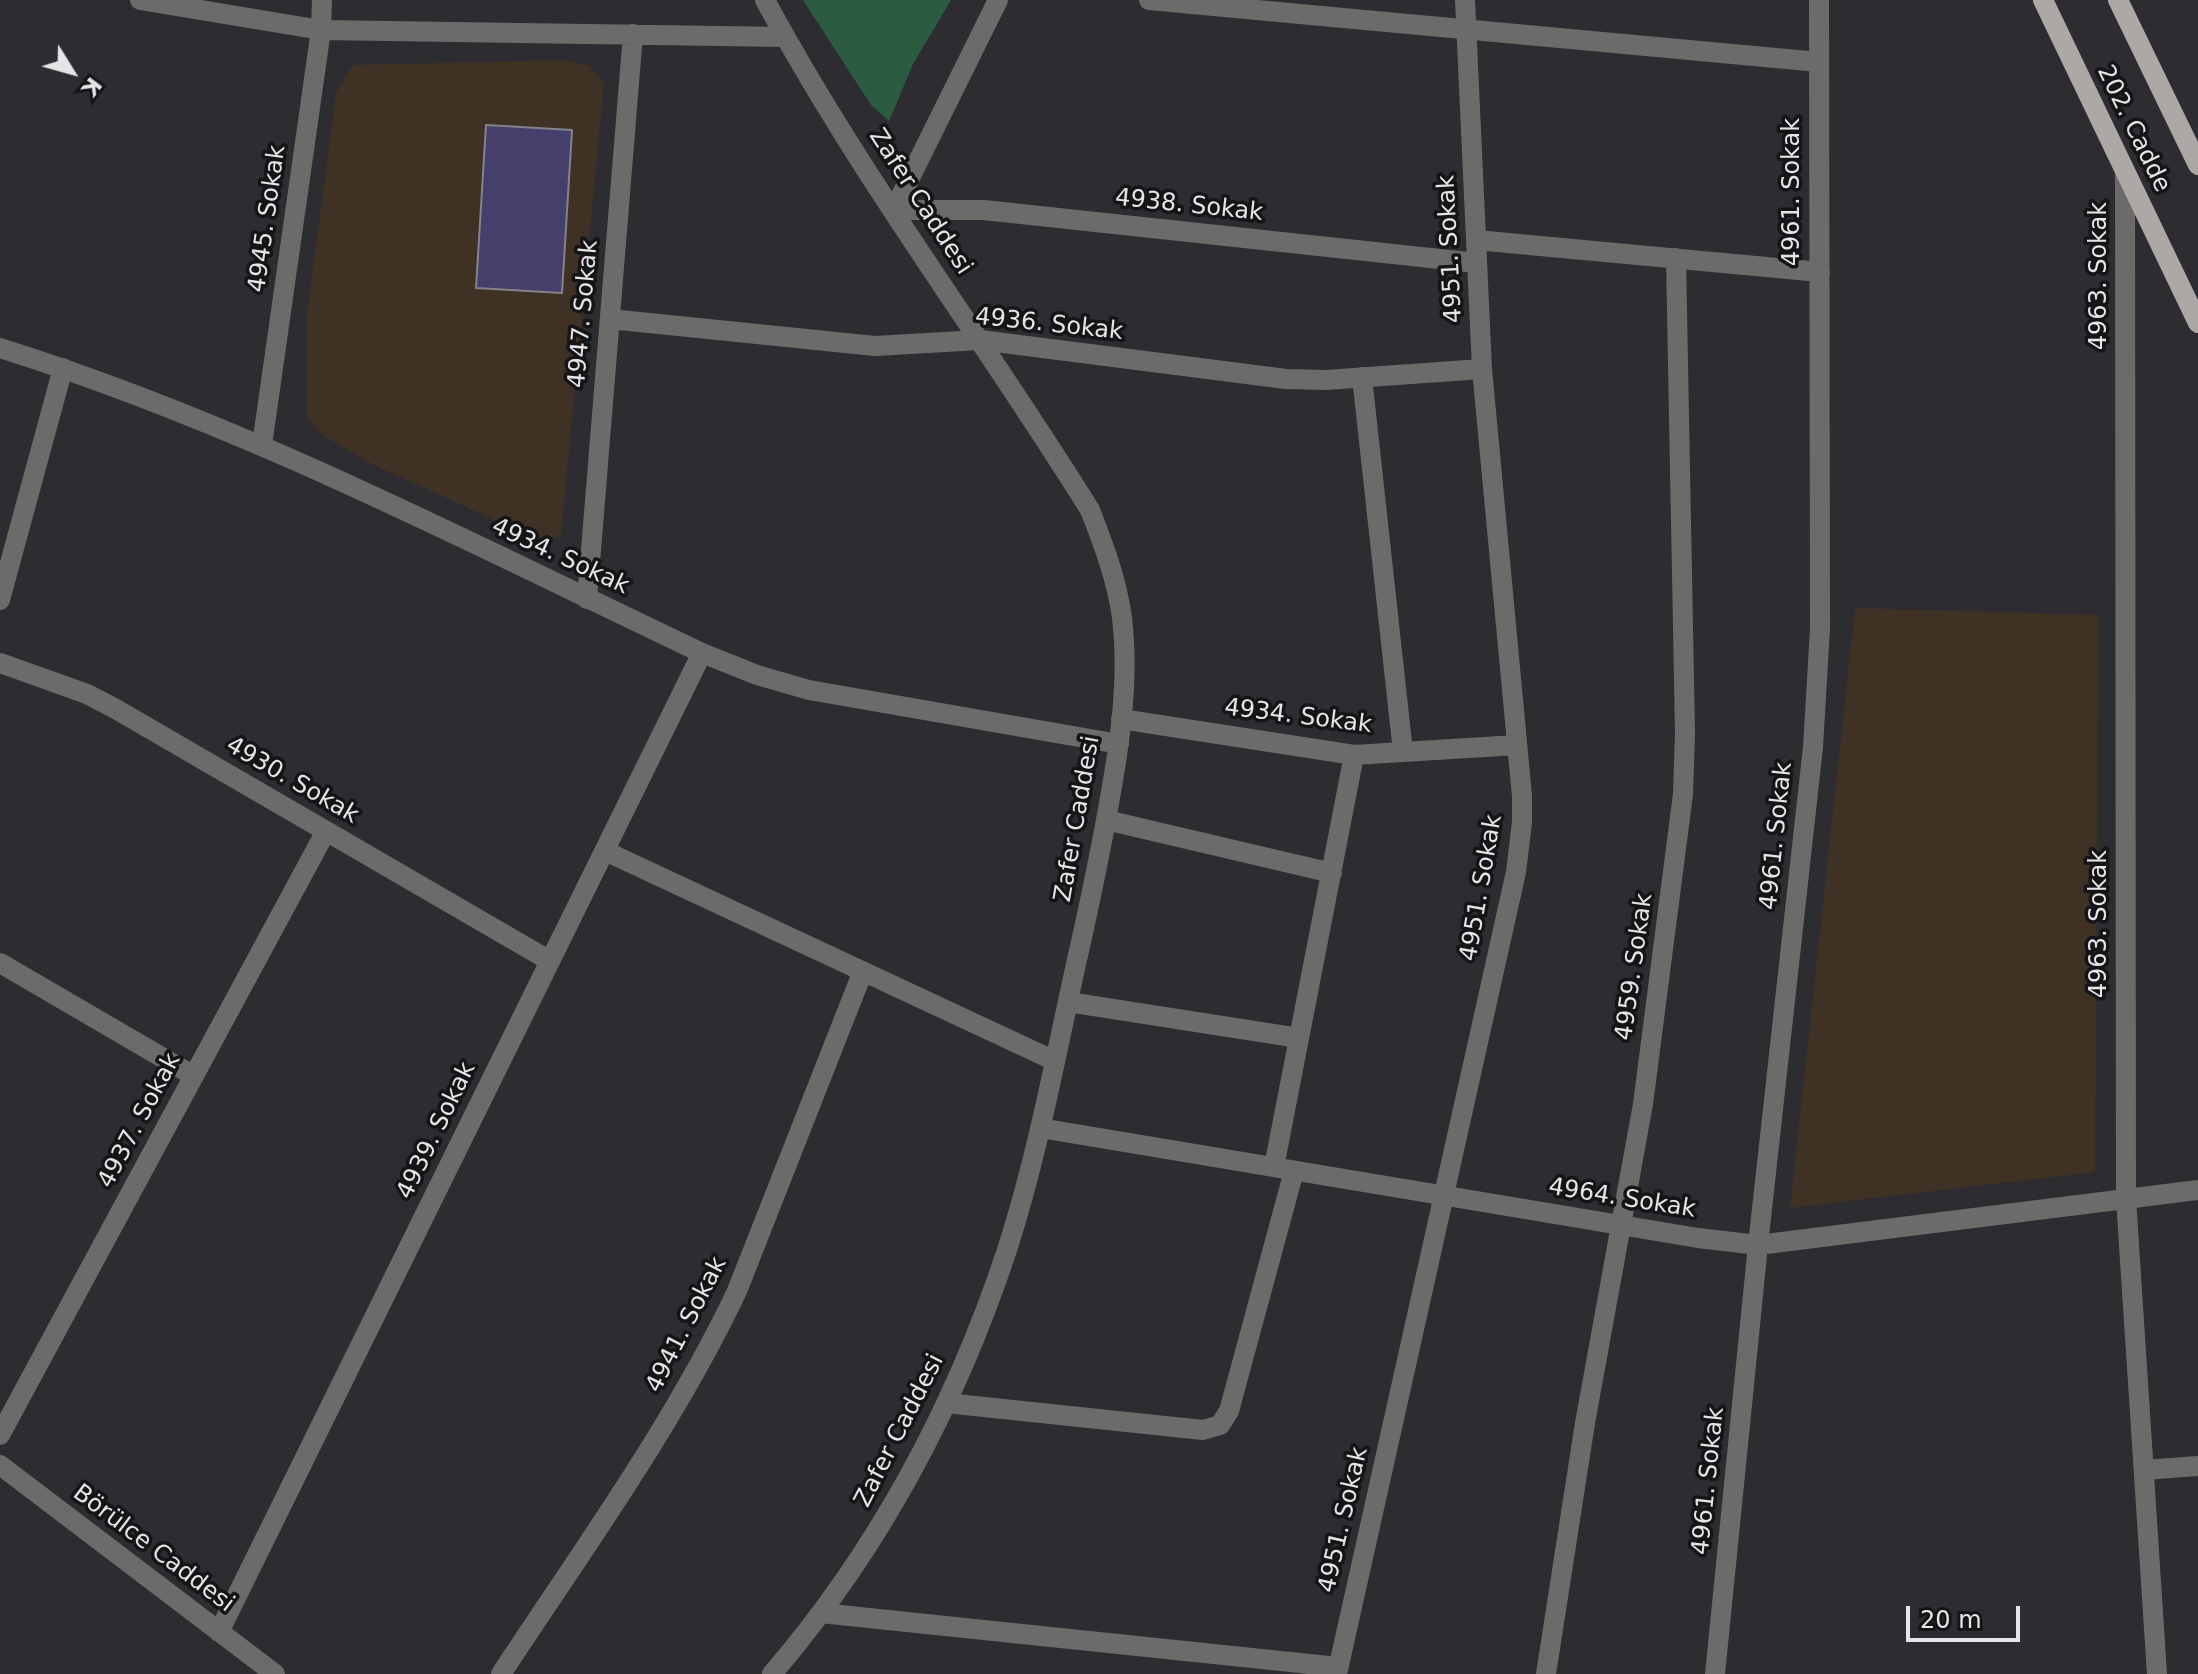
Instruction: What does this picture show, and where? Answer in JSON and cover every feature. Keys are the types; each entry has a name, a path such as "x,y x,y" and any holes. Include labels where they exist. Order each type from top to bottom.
{"main road":[{"name":"202. Cadde","path":"2043,0 2198,323"},
{"name":"202. Cadde","path":"2118,0 2198,165"}],"street":[{"path":"140,0 321,30 785,37"},
{"name":"4945. Sokak","path":"262,445 321,30 322,0"},
{"name":"Zafer Caddesi","path":"765,0 894,210 1090,510 1111,563 1122,618 1125,678 1119,744 1098,869 1040,1128 1007,1249 946,1403 896,1501 855,1569 772,1674"},
{"path":"894,210 998,0"},
{"path":"1149,0 1819,62"},
{"name":"4951. Sokak","path":"1337,1671 1518,860 1522,796 1482,369 1465,0"},
{"name":"4961. Sokak","path":"1715,1674 1813,747 1820,629 1819,0"},
{"name":"4947. Sokak","path":"587,599 633,34"},
{"name":"4963. Sokak","path":"2125,172 2126,1199 2157,1674"},
{"name":"4938. Sokak","path":"894,210 984,210 1477,263"},
{"path":"1476,240 1820,272"},
{"name":"4959. Sokak","path":"1546,1674 1585,1423 1643,1104 1683,794 1685,733 1676,258"},
{"name":"4936. Sokak","path":"610,319 875,346 980,340 1286,379 1482,369"},
{"name":"4934. Sokak","path":"0,348 159,403 262,445 702,653 757,675 809,690 1119,744"},
{"path":"0,600 63,368"},
{"path":"1362,377 1403,752"},
{"name":"4939. Sokak","path":"219,1632 702,653"},
{"name":"4930. Sokak","path":"0,663 87,694 114,708 550,961"},
{"name":"4934. Sokak","path":"1121,719 1354,755 1517,745"},
{"path":"946,1403 1203,1430 1220,1425 1229,1411 1284,1169 1299,1038 1354,755"},
{"path":"1106,820 1332,873"},
{"name":"4937. Sokak","path":"0,1435 326,831"},
{"path":"605,851 1055,1061"},
{"path":"0,963 194,1076"},
{"name":"4941. Sokak","path":"501,1674 685,1391 714,1339 737,1291 863,971"},
{"path":"1068,1002 1299,1038"},
{"name":"4964. Sokak","path":"1040,1128 1698,1238 1758,1245 2198,1190"},
{"name":"Börülce Caddesi","path":"0,1465 275,1674"},
{"path":"2144,1470 2198,1466"},
{"path":"821,1613 1218,1664 1337,1671"}],"shaded area":[{"path":"567,60 590,66 604,83 561,534 548,544 374,465 322,435 307,415 307,314 336,93 353,65"},
{"path":"1855,608 2098,615 2095,1172 1790,1208"}],"green space":[{"path":"803,0 951,0 913,64 889,121 871,105"}],"building":[{"path":"486,125 572,130 562,293 476,288"}]}
